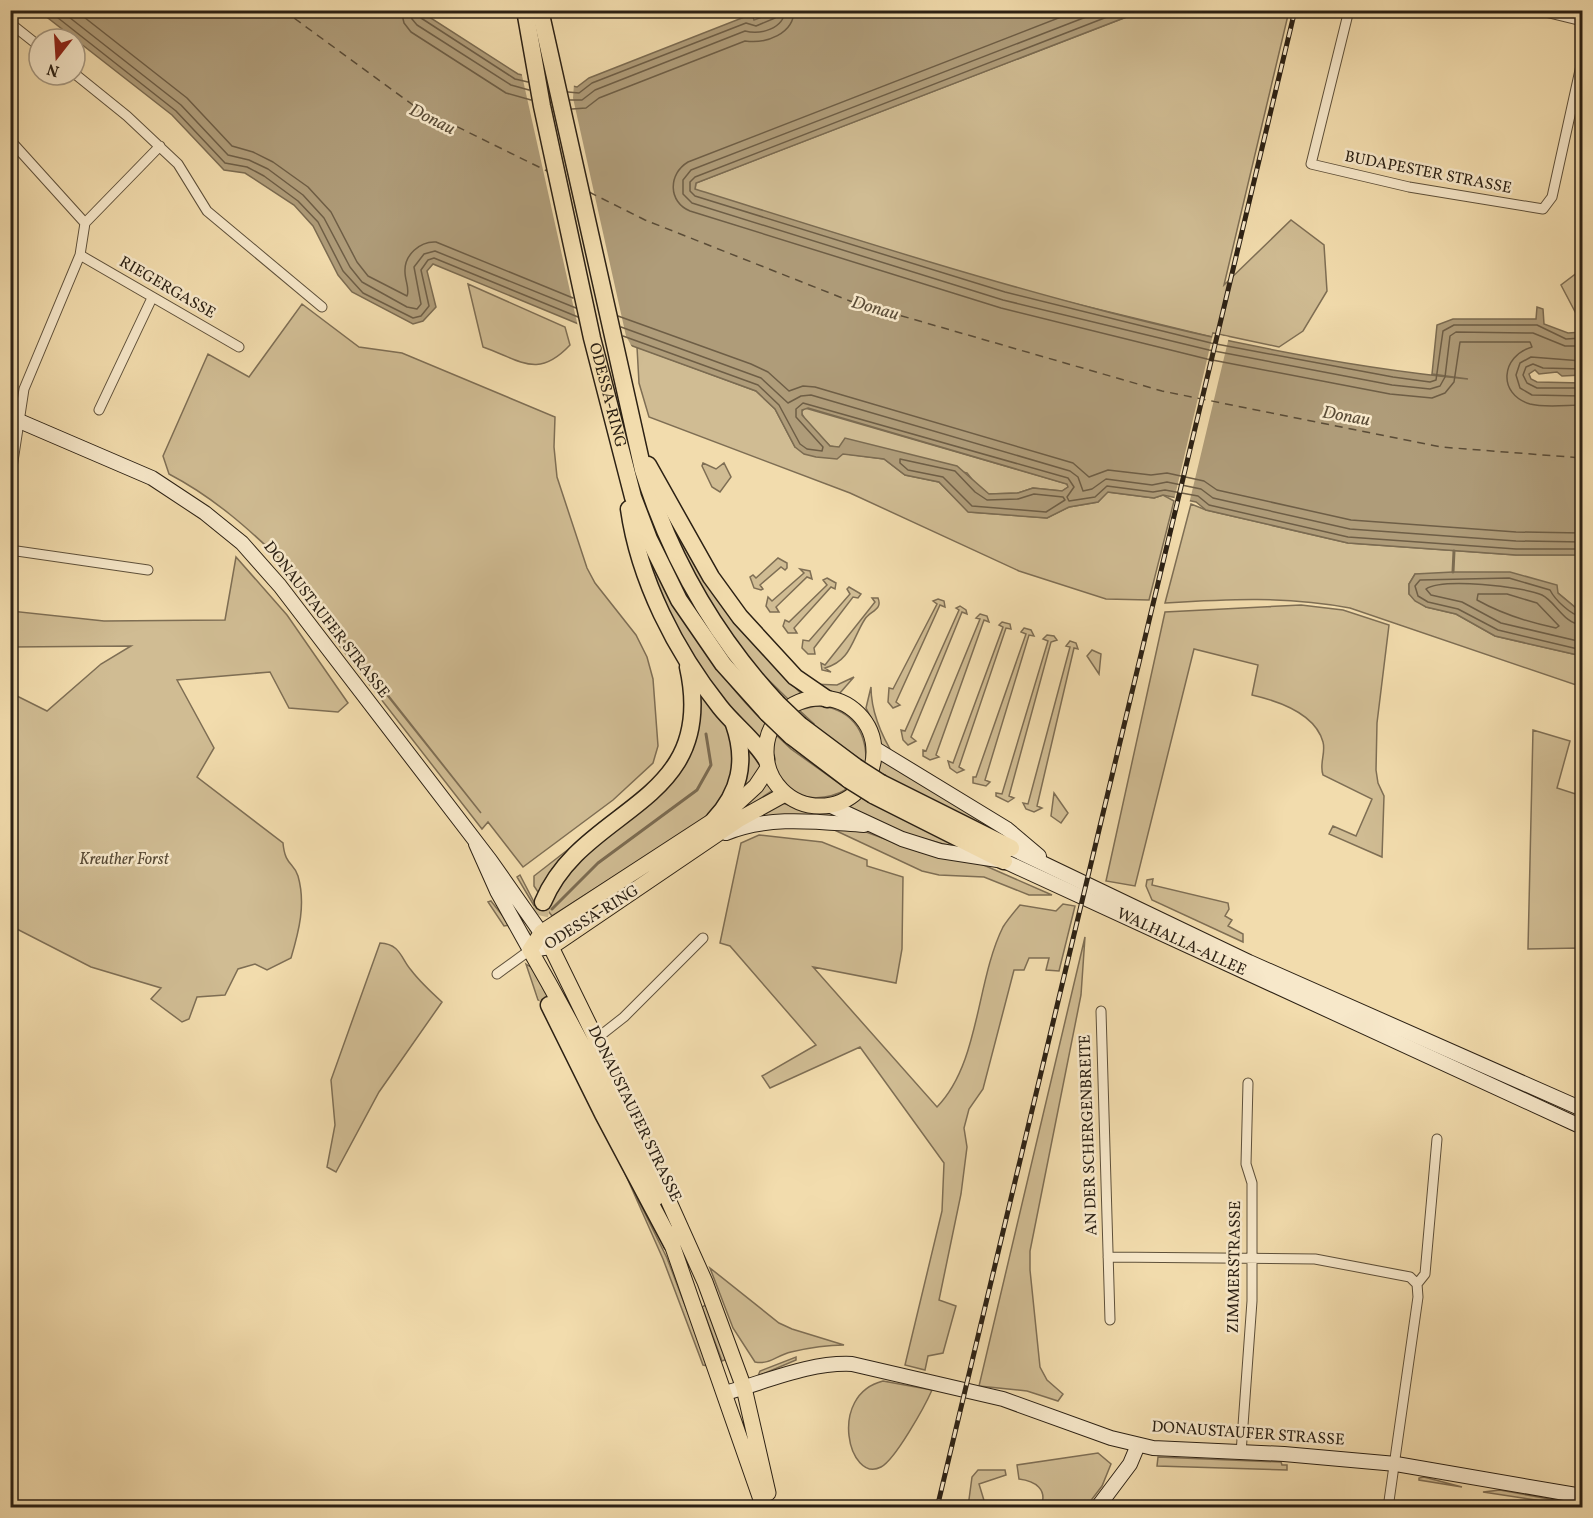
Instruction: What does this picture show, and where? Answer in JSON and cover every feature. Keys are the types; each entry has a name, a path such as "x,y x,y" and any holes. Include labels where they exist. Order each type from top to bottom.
{"highway":[{"name":"ODESSA-RING","path":"525,10 542,106 589,326 624,469 649,539 679,600 723,664 796,730"},
{"name":"ODESSA-RING","path":"540,10 639,451 663,529 696,596 772,708"},
{"path":"639,451 711,577 740,617 795,677 827,699"},
{"path":"624,469 630,514 641,560 664,616 686,658 733,723 767,764"},
{"path":"543,902 559,871 574,853 654,792 673,768 686,740 691,716 691,681 686,658"},
{"path":"716,828 739,778 741,752 733,723"},
{"name":"WALHALLA-ALLEE","path":"796,730 853,774 877,789 1007,855"},
{"path":"549,1005 603,1114 672,1244"}],"main road":[{"name":"DONAUSTAUFER STRASSE","path":"15,419 152,478 205,513 242,543 280,586 476,844 542,932 596,1038 678,1219 744,1388"},
{"path":"827,699 852,709 863,720 874,748 873,764 863,785 845,800 831,806 814,806 799,802 785,794 767,764 768,738 777,719 799,702 827,699"},
{"path":"874,748 1007,829 1055,869"},
{"name":"ODESSA-RING","path":"530,950 551,947 716,828 748,795 767,764"},
{"name":"ODESSA-RING","path":"530,950 542,932 716,828 738,820 785,794"},
{"path":"831,806 870,826 940,851 1007,855"},
{"path":"716,828 768,822 870,826"},
{"name":"DONAUSTAUFER STRASSE","path":"476,844 638,1158 695,1303 725,1393 830,1364 852,1364 1003,1399 1138,1445 1396,1464 1582,1496"},
{"name":"WALHALLA-ALLEE","path":"1007,855 1055,869 1249,962 1582,1109"},
{"name":"WALHALLA-ALLEE","path":"1007,855 1582,1127"},
{"path":"695,1303 710,1296"},
{"path":"744,1388 772,1508"},
{"path":"725,1393 764,1508"},
{"path":"1097,1508 1130,1464 1138,1445"}],"street":[{"name":"BUDAPESTER STRASSE","path":"1349,10 1311,164 1409,187 1543,209 1552,197 1582,61"},
{"path":"1537,10 1582,21"},
{"path":"10,23 27,36"},
{"path":"87,84 178,164 207,211 322,307"},
{"path":"10,140 85,222"},
{"path":"10,481 15,419 28,376 80,255 85,222 160,146"},
{"name":"RIEGERGASSE","path":"80,255 238,347"},
{"path":"99,410 152,298"},
{"path":"10,550 148,570"},
{"name":"DONAUSTAUFER STRASSE","path":"596,1038 624,1017 703,938"},
{"path":"497,974 530,950"},
{"name":"AN DER SCHERGENBREITE","path":"1101,1011 1110,1320"},
{"name":"ZIMMERSTRASSE","path":"1241,1453 1252,1301 1252,1183 1246,1164 1248,1083"},
{"path":"1388,1508 1418,1298 1417,1284 1425,1274 1437,1139"},
{"name":"AN DER SCHERGENBREITE","path":"1108,1257 1315,1258 1405,1274 1417,1284"}],"green space":[{"path":"1142,11 1289,11 1224,285 1291,220 1324,245 1327,291 1303,331 1279,347 1213,333 1212,337 1007,287 695,190 696,183"},
{"path":"1582,269 1582,325 1561,285"},
{"path":"468,284 565,327 570,345 548,362 539,364 519,361 483,347"},
{"path":"302,304 359,347 402,353 555,417 554,447 557,477 587,568 595,583 636,635 647,657 653,679 658,746 653,763 613,800 523,867 488,822 482,829 335,640 315,612 315,605 481,813 284,563 230,514 169,474 163,456 208,354 249,377"},
{"path":"637,347 756,391 775,409 795,447 884,459 905,475 939,482 969,512 1047,518 1069,507 1098,502 1107,492 1154,498 1163,495 1174,501 1149,600 1106,599 1019,571 850,493 649,417 639,383"},
{"path":"805,408 1067,484 1068,487 1062,491 1033,488 1018,493 988,494 979,488 967,473 830,446 806,421 801,412"},
{"path":"703,463 716,469 724,463 731,477 720,492 712,487 702,466"},
{"path":"655,493 767,657 806,699 792,703 741,653 716,619"},
{"path":"1191,504 1206,510 1348,543 1516,555 1582,555 1582,613 1558,593 1415,574 1409,584 1409,594 1426,607 1456,614 1495,636 1582,656 1582,687 1350,608 1280,600 1165,603"},
{"path":"634,516 661,572 707,653 744,702 766,724 760,745 715,695 666,611"},
{"name":"Kreuther Forst","path":"236,557 287,615 348,703 338,712 289,708 270,672 177,680 214,748 197,777 283,843 286,856 298,876 301,897 299,928 291,958 267,970 255,964 238,969 225,995 197,997 189,1019 182,1022 151,999 161,988 91,967 11,926 11,693 47,711 101,664 131,646 11,647 11,611 104,621 225,620"},
{"path":"778,558 787,563 787,568 785,570 781,567 760,585 763,589 754,588 750,577 753,575 756,578"},
{"path":"800,569 810,571 812,579 807,577 776,607 779,612 770,612 766,606 768,597 772,601 804,573"},
{"path":"827,578 836,583 835,589 831,587 794,628 797,633 788,633 783,626 785,620 789,622 827,585 823,580"},
{"path":"849,587 861,594 858,598 853,597 814,648 815,654 808,654 802,648 803,640 809,641 850,594 847,589"},
{"path":"872,598 878,598 879,605 865,619 846,655 834,665 825,668 831,672 822,670 821,663 825,665 875,602"},
{"path":"938,599 944,601 945,607 940,605 896,702 900,705 893,708 888,702 889,688 893,689 937,604 933,601"},
{"path":"1301,605 1343,610 1389,625 1377,723 1376,770 1378,783 1384,796 1382,857 1329,834 1333,826 1356,836 1372,799 1323,775 1323,742 1312,723 1284,705 1252,695 1258,665 1194,649 1135,886 1106,881 1165,612"},
{"path":"960,606 966,610 967,614 962,612 911,737 916,741 908,745 903,740 901,730 905,731 959,610 956,608"},
{"path":"980,614 987,616 989,622 984,620 936,755 939,757 930,760 923,756 923,750 926,751 980,619 976,618"},
{"path":"1002,622 1010,624 1011,629 1006,628 959,767 964,770 957,773 950,768 948,761 953,763 1003,627 999,625"},
{"path":"1024,628 1031,630 1034,636 1029,635 985,780 990,782 986,786 973,783 973,777 976,777 1026,634 1021,632"},
{"path":"1047,635 1054,636 1057,640 1051,642 1009,796 1014,798 1008,802 996,796 996,793 1002,794 1048,641 1043,639"},
{"path":"1070,641 1076,643 1078,649 1074,648 1037,806 1042,808 1034,812 1026,809 1023,803 1028,804 1070,647 1066,646"},
{"path":"1092,650 1101,654 1099,674 1087,656"},
{"path":"692,676 729,730 734,744 733,784 709,814 689,829 552,916 546,908 559,880 673,776"},
{"path":"854,677 839,694 811,684 837,685"},
{"path":"871,687 871,697 878,724 896,759 881,748 877,729 866,708"},
{"path":"816,706 838,711 854,722 863,740 866,763 813,726 814,724 799,710"},
{"path":"1533,730 1570,741 1557,788 1582,796 1582,1006 1579,948 1528,949"},
{"path":"773,732 791,749 847,789 831,796 815,798 787,789 777,779 771,766 769,750"},
{"path":"741,738 757,758 759,772 733,802"},
{"path":"881,757 1012,840 893,781 878,771"},
{"path":"766,781 773,790 564,933 562,930 734,811"},
{"path":"1054,793 1068,813 1061,823 1051,816"},
{"path":"860,797 965,850 907,834 844,808"},
{"path":"782,803 812,812 832,812 859,823 751,817"},
{"path":"828,827 858,829 920,852 979,863 1052,895 1029,895 984,877 939,875 922,871"},
{"path":"759,835 822,842 867,860 867,866 903,877 902,949 896,983 813,967 937,1107 951,1089 962,1068 970,1045 994,948 1005,924 1020,905 1056,911 1063,904 1075,906 1059,971 1046,970 1049,958 1029,958 1024,970 1014,970 983,1089 969,1109 964,1128 967,1147 961,1194 939,1300 956,1306 943,1353 928,1356 925,1370 905,1365 942,1211 944,1163 860,1047 770,1088 762,1076 816,1045 730,946 720,943 741,843"},
{"path":"570,848 552,869 540,895 534,886 534,876"},
{"path":"520,875 536,906 536,909 517,877"},
{"path":"1153,879 1152,885 1228,903 1229,909 1225,916 1232,920 1228,926 1243,934 1243,942 1152,900 1146,886 1147,880"},
{"path":"491,901 510,925 504,926 488,902"},
{"path":"1085,937 1081,995 1030,1251 1040,1367 1047,1380 1063,1394 1058,1401 1027,1391 979,1386"},
{"path":"380,943 396,949 418,979 442,1002 379,1092 336,1172 327,1167 335,1125 331,1080"},
{"path":"526,964 535,970 554,1005 538,1000"},
{"path":"624,1171 667,1258 708,1366 703,1365 663,1259"},
{"path":"710,1268 779,1323 844,1345 804,1349 786,1353 769,1361 755,1362 733,1328"},
{"path":"707,1304 727,1359 722,1361 702,1307"},
{"path":"796,1357 796,1360 758,1376 760,1371"},
{"path":"883,1381 932,1390 894,1454 881,1467 870,1469 860,1463 853,1451 849,1436 849,1419 855,1403 866,1389"},
{"path":"1098,1453 1111,1464 1102,1486 1086,1507 1041,1507 1043,1495 1039,1487 1019,1479 1017,1465"},
{"path":"1158,1457 1281,1462 1282,1465 1287,1465 1287,1470 1157,1466"},
{"path":"978,1470 1005,1470 1006,1475 979,1484 986,1507 968,1507 972,1477"},
{"path":"1424,1477 1462,1487 1419,1480"},
{"path":"1500,1490 1582,1505 1582,1507 1483,1492"}],"water":[{"name":"Donau","path":"39,11 420,11 518,74 577,87 589,78 752,14 754,20 778,11 1142,11 696,183 695,189 981,277 1077,304 1271,349 1369,367 1468,379 1432,374 1437,325 1453,319 1536,319 1537,307 1543,309 1544,324 1568,333 1582,332 1582,375 1562,376 1557,372 1539,374 1535,370 1529,374 1531,379 1537,382 1582,383 1582,555 1516,555 1348,543 1206,510 1196,502 1163,495 1154,498 1108,492 1098,502 1069,507 1047,518 968,512 939,482 905,475 884,459 843,454 837,459 804,454 795,447 775,409 756,391 627,344 433,264 427,271 436,307 423,321 413,324 352,292 338,275 313,226 294,205 245,173 224,170 172,115 87,49 87,27 59,27","holes":["808,408 1067,484 1068,487 1062,491 1033,488 1018,493 989,494 957,466 845,438 839,447 830,446 802,415 802,410"]},
{"path":"1510,572 1557,585 1558,593 1582,613 1582,656 1495,636 1456,614 1426,607 1415,601 1409,594 1409,584 1415,574"}],"pier":[{"path":"521,71 574,84 573,98 626,336 633,349 578,327"},
{"path":"1213,334 1229,337 1189,504 1174,500"}],"waterway":[{"path":"1453,572 1454,551"},
{"path":"552,909 598,863 697,790 711,765 706,734"}],"ferry route":[{"path":"283,10 413,105 547,171"},
{"path":"589,192 645,220 850,301 1162,391 1441,447 1582,458"}],"tunnel":[{"path":"535,939 543,902"},
{"path":"537,965 549,1005"}],"railway":[{"path":"937,1508 1295,10"}]}
